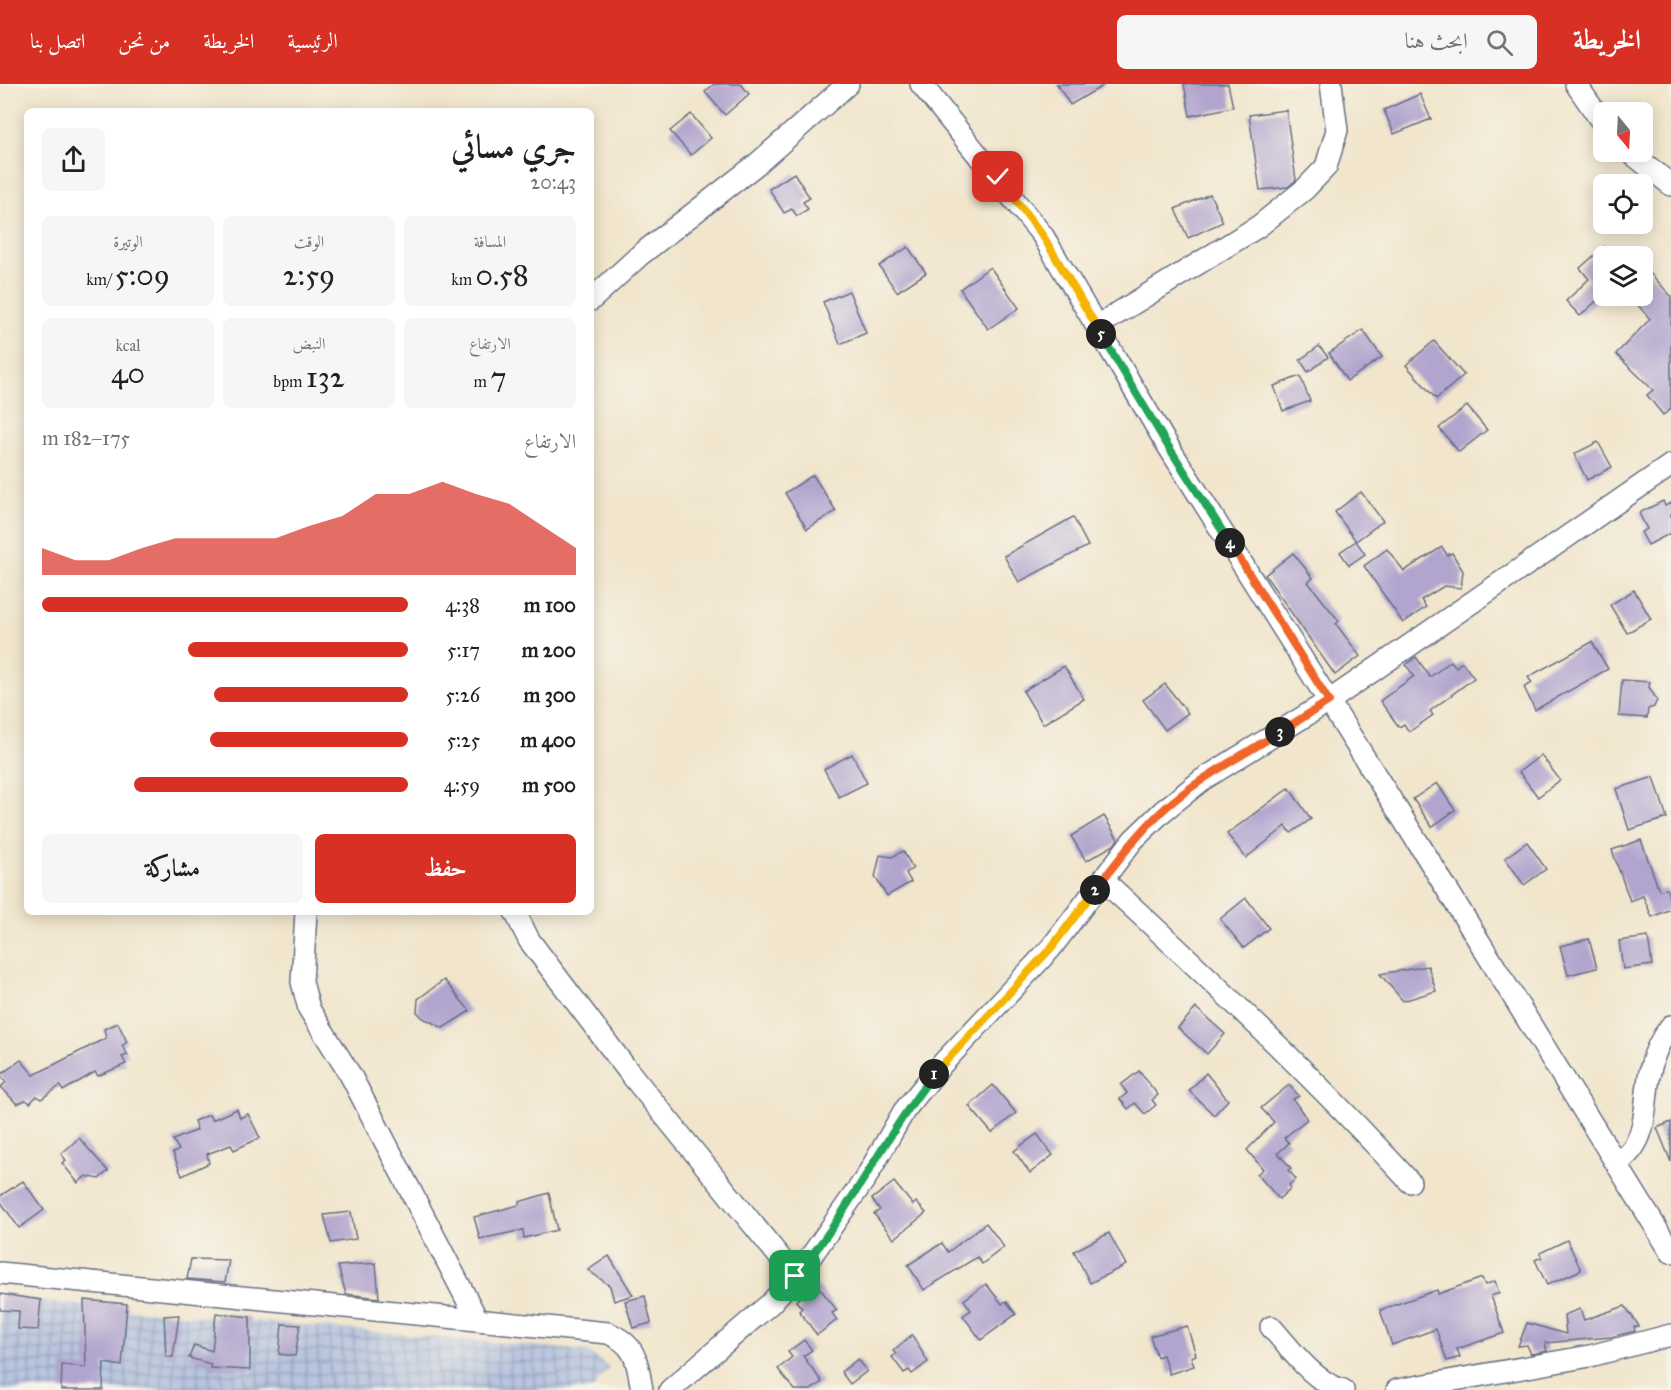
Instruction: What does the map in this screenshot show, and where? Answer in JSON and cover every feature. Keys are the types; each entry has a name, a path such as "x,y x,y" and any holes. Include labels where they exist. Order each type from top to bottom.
{"street":[{"path":"594,297 640,255 758,164 848,84"},
{"path":"921,84 1043,236 1163,438 1671,1252"},
{"path":"1096,326 1259,226 1305,189 1326,167 1337,130 1331,84"},
{"path":"1576,84 1593,108"},
{"path":"1642,162 1671,185"},
{"path":"670,1390 771,1303 795,1276 867,1176 904,1111 943,1063 1051,948 1133,840 1163,811 1202,780 1329,701 1671,465"},
{"path":"1103,880 1193,962 1342,1108 1410,1182"},
{"path":"306,915 302,982 309,1010 346,1068 477,1319"},
{"path":"516,915 529,940 608,1045 795,1276"},
{"path":"1617,1164 1631,1152 1641,1136 1651,1066 1671,1026"},
{"path":"0,1273 608,1333 622,1339 630,1346 636,1359 642,1390"},
{"path":"1271,1327 1313,1373 1332,1387 1343,1390"},
{"path":"1396,1390 1425,1388 1590,1356 1671,1335"}],"shaded area":[{"path":"0,1298 587,1351 609,1367 592,1390 0,1390"}],"building":[{"path":"714,84 741,84 749,94 725,115 705,92"},
{"path":"1057,84 1106,84 1070,105"},
{"path":"1184,84 1228,84 1233,107 1190,116"},
{"path":"1420,94 1431,119 1394,134 1384,110"},
{"path":"1286,110 1296,180 1288,187 1260,190 1249,115"},
{"path":"691,114 711,138 691,155 670,131"},
{"path":"794,173 810,198 803,202 808,209 797,216 792,209 784,213 769,189"},
{"path":"1210,194 1223,222 1188,238 1175,209"},
{"path":"908,247 926,273 897,292 879,266"},
{"path":"1593,257 1593,304 1580,316 1566,301 1589,279 1580,268"},
{"path":"990,267 1019,308 988,329 960,289"},
{"path":"1653,276 1671,296 1671,409 1663,415 1647,395 1653,390 1616,354 1650,319 1639,306 1653,306"},
{"path":"849,291 866,333 840,344 823,302"},
{"path":"1363,330 1382,357 1347,381 1329,353"},
{"path":"1434,341 1464,375 1436,399 1406,365"},
{"path":"1319,346 1328,357 1308,372 1300,360"},
{"path":"1300,376 1310,401 1283,411 1274,386"},
{"path":"1467,406 1487,430 1459,452 1439,428"},
{"path":"1598,442 1612,467 1587,480 1574,454"},
{"path":"813,475 836,511 807,529 785,493"},
{"path":"1361,492 1383,521 1356,541 1335,512"},
{"path":"1663,501 1665,506 1671,503 1671,533 1648,545 1641,532 1647,529 1639,513"},
{"path":"1073,517 1088,546 1019,582 1004,556"},
{"path":"1356,541 1365,554 1349,565 1340,552"},
{"path":"1442,547 1447,555 1452,553 1463,571 1461,588 1444,586 1421,600 1426,607 1403,623 1364,566 1387,549 1404,571"},
{"path":"1293,553 1313,578 1308,582 1339,621 1336,624 1360,656 1335,675 1265,575"},
{"path":"1634,590 1651,619 1627,633 1610,605"},
{"path":"1592,642 1608,669 1535,710 1524,687 1532,683 1528,677"},
{"path":"1416,657 1430,677 1451,661 1456,667 1462,662 1474,678 1430,711 1433,715 1409,732 1404,724 1399,727 1380,701 1414,676 1406,665"},
{"path":"1064,666 1084,699 1043,724 1023,691"},
{"path":"1622,680 1650,682 1649,687 1657,700 1654,707 1648,709 1647,718 1619,716"},
{"path":"1165,684 1188,713 1165,730 1143,700"},
{"path":"852,754 867,783 839,797 824,769"},
{"path":"1541,755 1560,780 1538,797 1519,772"},
{"path":"1654,777 1667,818 1629,830 1616,789"},
{"path":"1437,783 1455,810 1432,827 1413,799"},
{"path":"1289,788 1311,819 1291,833 1286,826 1246,858 1227,834"},
{"path":"1104,816 1118,839 1114,845 1086,861 1071,836"},
{"path":"1641,840 1659,890 1667,889 1671,906 1671,909 1652,917 1643,896 1630,901 1612,850"},
{"path":"1527,842 1546,869 1524,885 1505,858"},
{"path":"903,851 913,868 906,873 911,882 887,896 875,877 880,855 892,857"},
{"path":"1246,898 1269,928 1244,948 1220,919"},
{"path":"1648,937 1652,965 1623,969 1619,941"},
{"path":"1589,939 1597,968 1568,975 1560,946"},
{"path":"1428,966 1436,991 1403,1001 1380,974"},
{"path":"444,980 470,1011 443,1028 423,1018 417,1012 418,999"},
{"path":"1196,1008 1225,1034 1207,1054 1178,1028"},
{"path":"118,1023 127,1042 122,1046 128,1055 122,1057 126,1064 98,1076 95,1072 63,1091 60,1086 41,1099 37,1096 30,1103 26,1100 17,1104 1,1087 6,1082 0,1075 21,1060 34,1075 106,1038 104,1029"},
{"path":"1139,1071 1158,1095 1152,1100 1156,1105 1145,1114 1135,1103 1128,1109 1120,1099 1127,1093 1121,1085"},
{"path":"1206,1073 1228,1100 1214,1115 1189,1091"},
{"path":"993,1085 1016,1113 992,1133 969,1106"},
{"path":"1289,1085 1299,1096 1293,1099 1307,1119 1284,1138 1289,1143 1278,1153 1291,1168 1288,1170 1296,1179 1289,1185 1291,1188 1279,1199 1257,1174 1263,1169 1247,1150 1274,1122 1261,1108"},
{"path":"237,1109 240,1118 248,1114 260,1138 234,1150 231,1145 207,1154 209,1163 182,1176 173,1153 179,1150 173,1140 197,1130 194,1121 209,1115 212,1120"},
{"path":"1671,1122 1671,1162 1657,1128"},
{"path":"1037,1134 1053,1155 1030,1173 1014,1151"},
{"path":"79,1138 108,1171 99,1179 86,1176 78,1183 62,1163 66,1160 61,1154"},
{"path":"23,1181 44,1210 19,1228 0,1201 0,1196"},
{"path":"894,1182 913,1205 916,1202 926,1213 894,1239 874,1214 880,1210 872,1199"},
{"path":"549,1193 557,1230 524,1238 523,1230 480,1239 474,1217 519,1205 519,1202"},
{"path":"351,1212 356,1239 331,1243 324,1215"},
{"path":"986,1223 1004,1247 982,1264 977,1257 924,1290 908,1265 942,1243 948,1252"},
{"path":"1109,1233 1126,1265 1090,1283 1074,1251"},
{"path":"1567,1240 1581,1270 1547,1285 1535,1260 1542,1257 1540,1253"},
{"path":"609,1256 633,1295 614,1301 610,1286 588,1270"},
{"path":"191,1259 229,1260 225,1282 187,1279"},
{"path":"376,1263 379,1298 346,1294 338,1266"},
{"path":"1482,1278 1485,1285 1495,1281 1499,1293 1491,1296 1504,1333 1457,1349 1460,1357 1447,1361 1436,1329 1392,1345 1380,1310 1437,1290 1438,1294"},
{"path":"986,1284 1002,1304 1006,1301 1016,1314 981,1340 963,1316 971,1310 964,1300"},
{"path":"817,1285 837,1310 832,1313 837,1320 817,1335 799,1311 802,1308 796,1301"},
{"path":"0,1294 41,1300 38,1330 18,1329 19,1311 0,1310"},
{"path":"645,1296 651,1323 633,1328 625,1301"},
{"path":"84,1300 127,1304 122,1366 104,1363 103,1390 61,1390 62,1365 86,1367"},
{"path":"1625,1306 1639,1326 1634,1327 1635,1331 1611,1337 1545,1343 1547,1351 1531,1354 1527,1345 1518,1346 1527,1323 1566,1334 1564,1315 1580,1309 1584,1320"},
{"path":"216,1313 250,1317 250,1370 210,1368 211,1364 189,1358 194,1345 212,1351"},
{"path":"179,1315 173,1357 166,1357 164,1316"},
{"path":"282,1324 300,1325 295,1356 279,1354"},
{"path":"1187,1326 1196,1355 1191,1357 1194,1366 1169,1374 1163,1355 1157,1357 1150,1336"},
{"path":"912,1335 928,1362 912,1374 909,1370 904,1373 892,1357 896,1354 893,1351"},
{"path":"804,1340 812,1350 803,1356 822,1382 811,1390 795,1390 778,1369 792,1357 788,1352"},
{"path":"858,1359 867,1371 850,1384 841,1372"}],"route":[{"path":"795,1276 867,1176 904,1111 943,1063 1004,1001 1051,948 1133,840 1163,811 1202,780 1329,701 1163,438 1043,236 998,177"}]}
